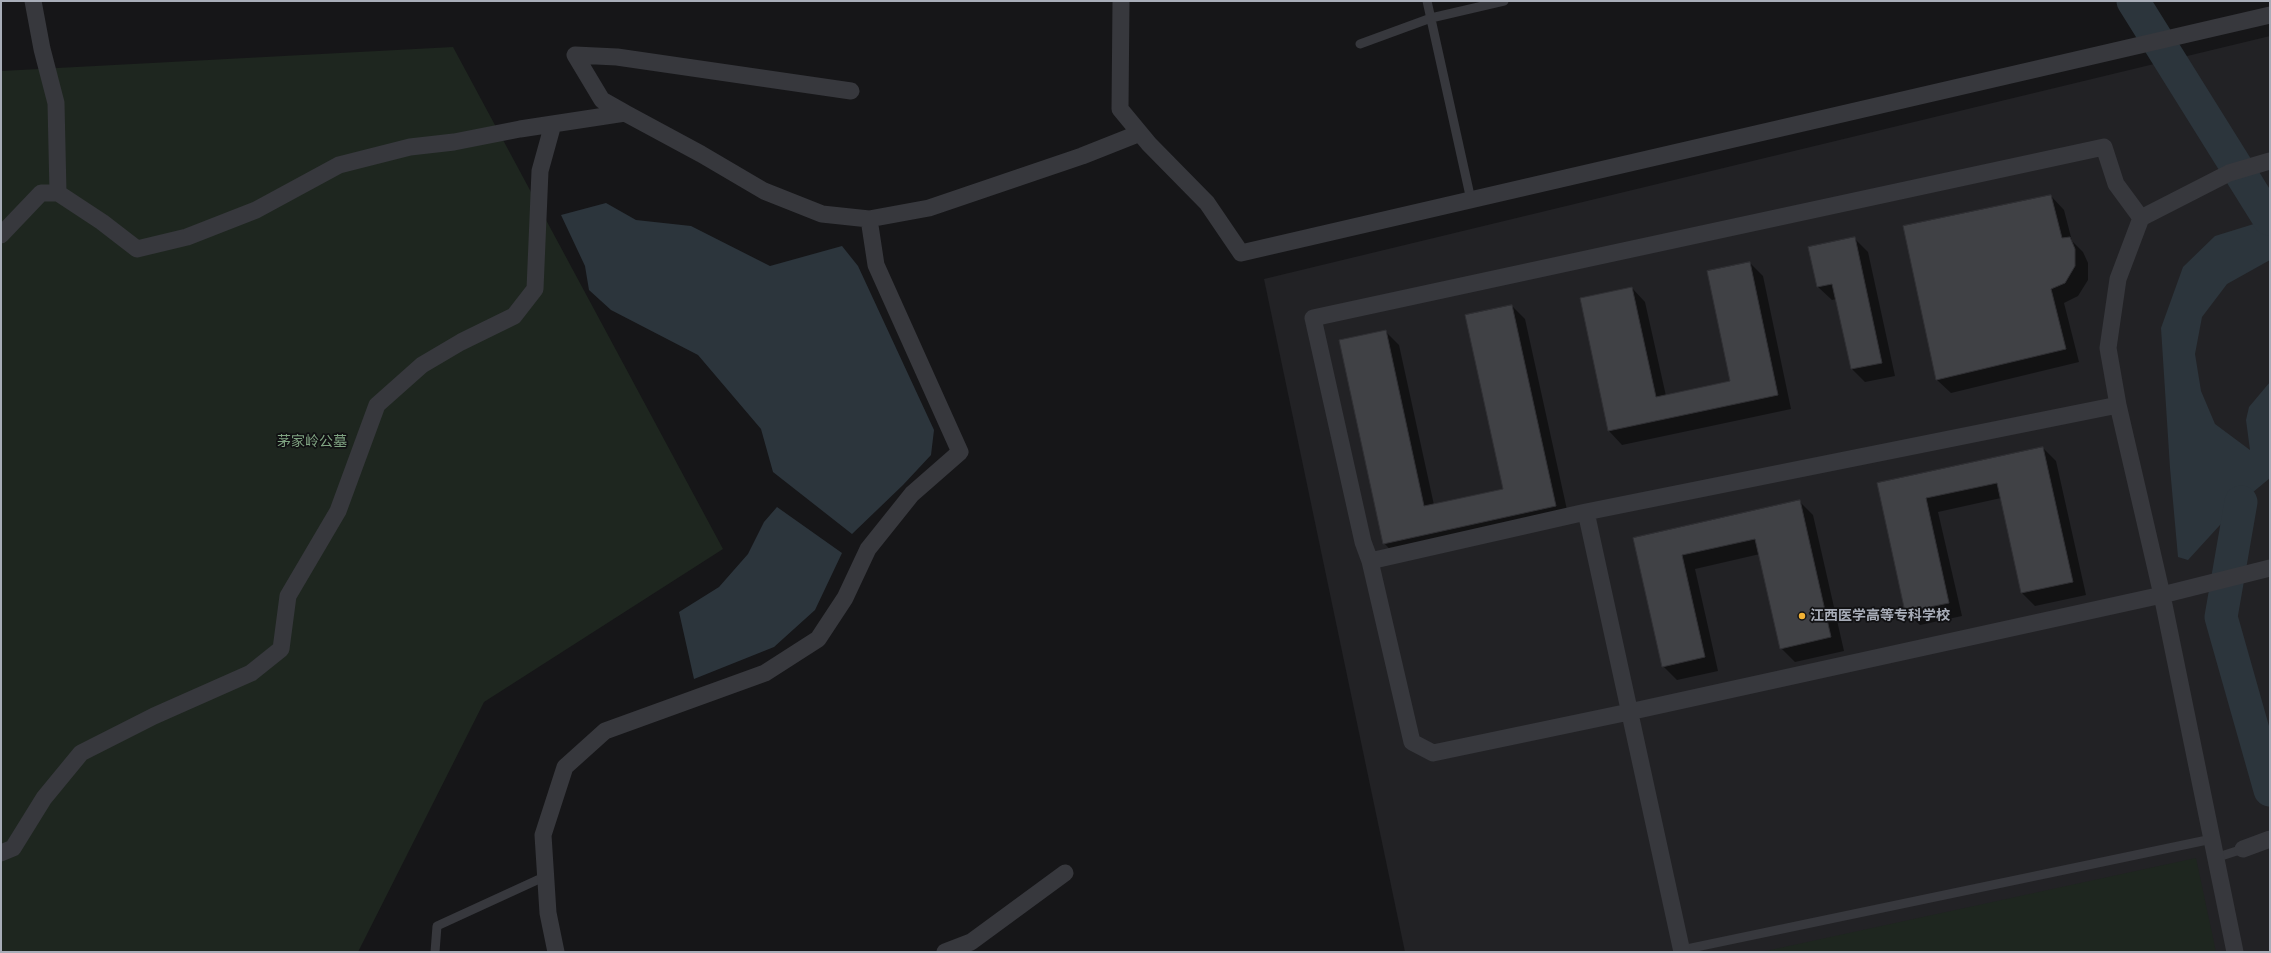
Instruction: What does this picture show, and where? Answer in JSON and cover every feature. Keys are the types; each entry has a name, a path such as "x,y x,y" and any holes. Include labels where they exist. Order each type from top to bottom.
{"street":[{"path":"34,1 42,49 56,103 58,193"},
{"path":"1121,1 1120,109 1140,133 1207,203 1241,254 2270,15"},
{"path":"851,91 617,57 574,55 602,100 701,154 764,192 822,214 869,218 929,208 1082,156 1140,133"},
{"path":"1,235 41,193 58,193 102,222 137,249 187,237 256,210 339,165 410,147 454,142 625,113"},
{"path":"1,853 13,848 44,798 81,753 154,716 251,674 281,649 288,596 338,511 377,405 422,365 461,342 514,316 535,289 540,171 553,124"},
{"path":"2141,218 2116,184 2104,147 1313,318 1363,542 1370,560 1412,742 1433,753 1629,712 2162,595 2270,568"},
{"path":"2235,952 2162,595 2118,405 2108,348 2118,279 2141,218 2229,173 2270,160"},
{"path":"556,952 548,913 543,835 565,767 605,731 765,673 818,639 845,598 868,549 912,494 960,452 876,265 869,218"},
{"path":"1370,560 1586,512 2118,405"},
{"path":"1586,512 1682,951"},
{"path":"2243,848 2270,839"},
{"path":"945,952 971,942 1065,873"}],"lane":[{"path":"1427,1 1471,200"},
{"path":"1360,44 1431,18 1504,1"},
{"path":"1682,951 2212,839"},
{"path":"2215,858 2243,848"},
{"path":"435,952 437,926 546,876"}],"shaded area":[{"name":"江西医学高等专科学校","path":"2270,36 2270,952 1405,952 1264,279"},
{"path":"606,203 636,220 691,226 770,266 842,246 858,266 934,430 931,455 903,485 852,534 773,472 761,429 698,355 611,310 589,290 585,266 561,215"},
{"path":"2270,219 2270,260 2227,284 2202,317 2195,354 2201,391 2215,424 2250,450 2246,420 2249,407 2270,382 2270,478 2241,502 2188,560 2178,557 2170,468 2161,328 2183,267 2215,236"},
{"path":"777,507 842,553 815,610 774,647 694,679 679,612 719,587 748,554 764,522"}],"green space":[{"name":"茅家岭公墓","path":"453,47 723,549 484,702 358,952 1,952 1,71"},
{"path":"2196,858 2216,952 1761,952"}],"building":[{"path":"2051,195 2062,238 2070,237 2075,249 2075,266 2065,283 2051,289 2066,349 1936,380 1903,226"},
{"path":"1855,237 1882,363 1851,369 1832,284 1817,287 1808,247"},
{"path":"1750,262 1778,395 1608,431 1580,298 1632,287 1656,397 1730,381 1707,271"},
{"path":"1512,305 1556,506 1383,544 1339,340 1386,330 1424,506 1503,489 1465,315"},
{"path":"2043,447 2073,582 2021,593 1997,483 1926,498 1949,603 1905,612 1877,483"},
{"path":"1800,500 1831,637 1780,649 1755,539 1682,555 1705,657 1662,667 1633,538"}],"waterway":[{"path":"2133,1 2269,219"},
{"path":"2241,502 2221,617 2270,790"}],"place":[{"name":"江西医学高等专科学校","path":"1802,616"}]}
